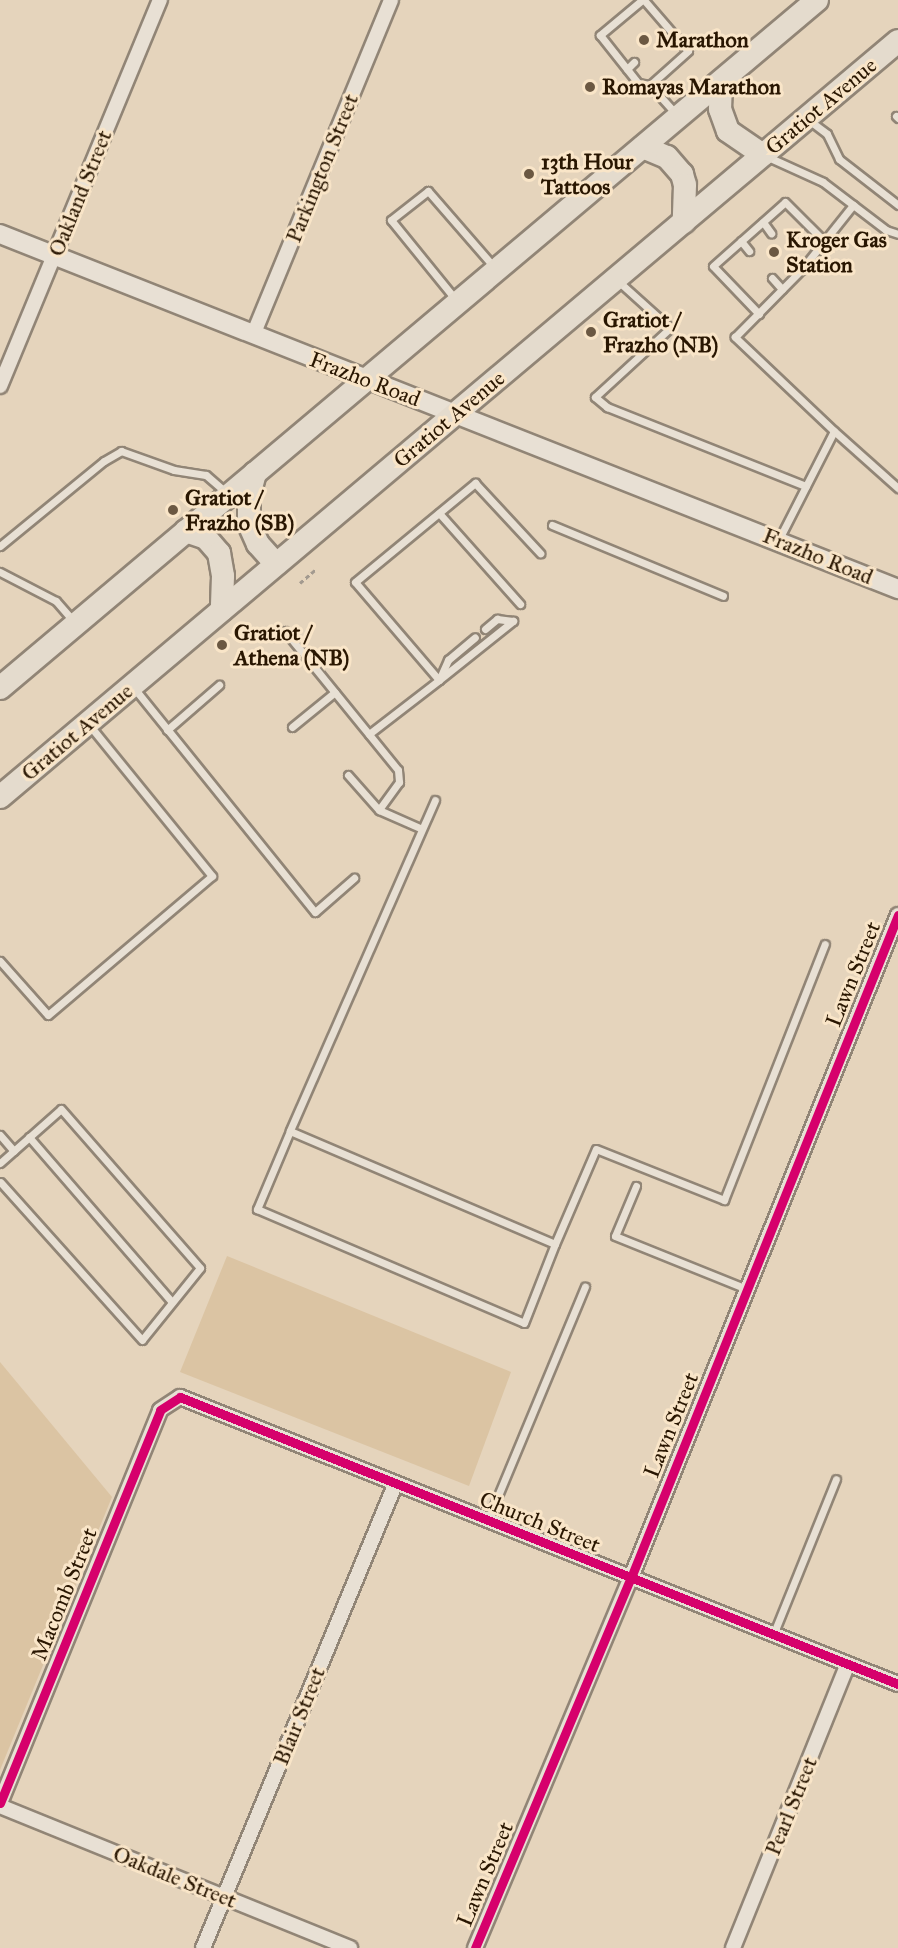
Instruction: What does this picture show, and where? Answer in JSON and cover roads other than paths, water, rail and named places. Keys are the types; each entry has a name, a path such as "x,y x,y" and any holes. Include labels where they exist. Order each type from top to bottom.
{"main road":[{"path":"2,681 76,624 644,147 721,82 808,3"},
{"name":"Gratiot Avenue","path":"0,797 898,41"},
{"path":"721,82 720,109 728,131 763,154"},
{"path":"644,147 667,158 682,174 685,184 684,222"},
{"path":"255,473 249,495 249,524 258,544 276,564"},
{"path":"186,531 206,538 219,553 223,576 222,610"}],"street":[{"name":"Oakland Street","path":"0,386 160,0"},
{"name":"Parkington Street","path":"253,335 391,0"},
{"name":"Frazho Road","path":"0,234 898,589"},
{"name":"Lawn Street","path":"475,1948 630,1580 898,915"},
{"name":"Church Street","path":"169,1403 180,1397 191,1401 630,1580 898,1684"},
{"name":"Macomb Street","path":"0,1804 160,1410 169,1403"},
{"name":"Blair Street","path":"203,1948 395,1485"},
{"name":"Pearl Street","path":"733,1948 848,1664"},
{"name":"Oakdale Street","path":"0,1804 350,1948"}],"lane":[{"path":"650,85 688,51 643,0 600,35 638,83 650,85 679,117"},
{"path":"651,21 658,16"},
{"path":"664,36 671,31"},
{"path":"614,52 621,46"},
{"path":"627,69 634,62"},
{"path":"806,118 827,134 839,159 898,205"},
{"path":"763,154 823,182 886,230 898,234"},
{"path":"458,302 391,220 428,191 496,270"},
{"path":"759,314 713,266 785,202 825,242"},
{"path":"854,205 802,268 735,337 898,488"},
{"path":"763,222 771,233"},
{"path":"741,241 749,251"},
{"path":"794,260 802,268"},
{"path":"772,278 782,289"},
{"path":"616,279 670,328 595,397 607,407 806,486"},
{"path":"778,541 834,431"},
{"path":"0,546 104,461 121,451 174,470 206,476 229,495"},
{"path":"439,680 355,582 475,483 540,553"},
{"path":"439,513 520,604"},
{"path":"552,525 723,596"},
{"path":"0,572 56,601 76,624"},
{"path":"369,734 513,621 497,619 485,629"},
{"path":"285,632 398,770 399,782 379,810"},
{"path":"439,680 448,660 475,637"},
{"path":"132,686 315,912 354,878"},
{"path":"167,730 219,686"},
{"path":"292,727 335,692"},
{"path":"0,961 48,1015 212,876 88,723"},
{"path":"348,775 379,810 420,828"},
{"path":"435,800 420,828 257,1209 524,1323 596,1149 724,1200 825,944"},
{"path":"0,1163 61,1109 200,1268 142,1340 0,1182"},
{"path":"290,1131 555,1244"},
{"path":"0,1135 14,1151"},
{"path":"29,1137 172,1302"},
{"path":"636,1185 615,1236 747,1289"},
{"path":"487,1522 585,1287"},
{"path":"772,1635 836,1479"}],"place":[{"name":"Marathon","path":"644,40"},
{"name":"Romayas Marathon","path":"590,87"},
{"name":"13th Hour Tattoos","path":"529,174"},
{"name":"Kroger Gas Station","path":"774,252"},
{"name":"Gratiot / Frazho (NB)","path":"591,332"},
{"name":"Gratiot / Frazho (SB)","path":"173,510"},
{"name":"Gratiot / Athena (NB)","path":"222,645"}]}
